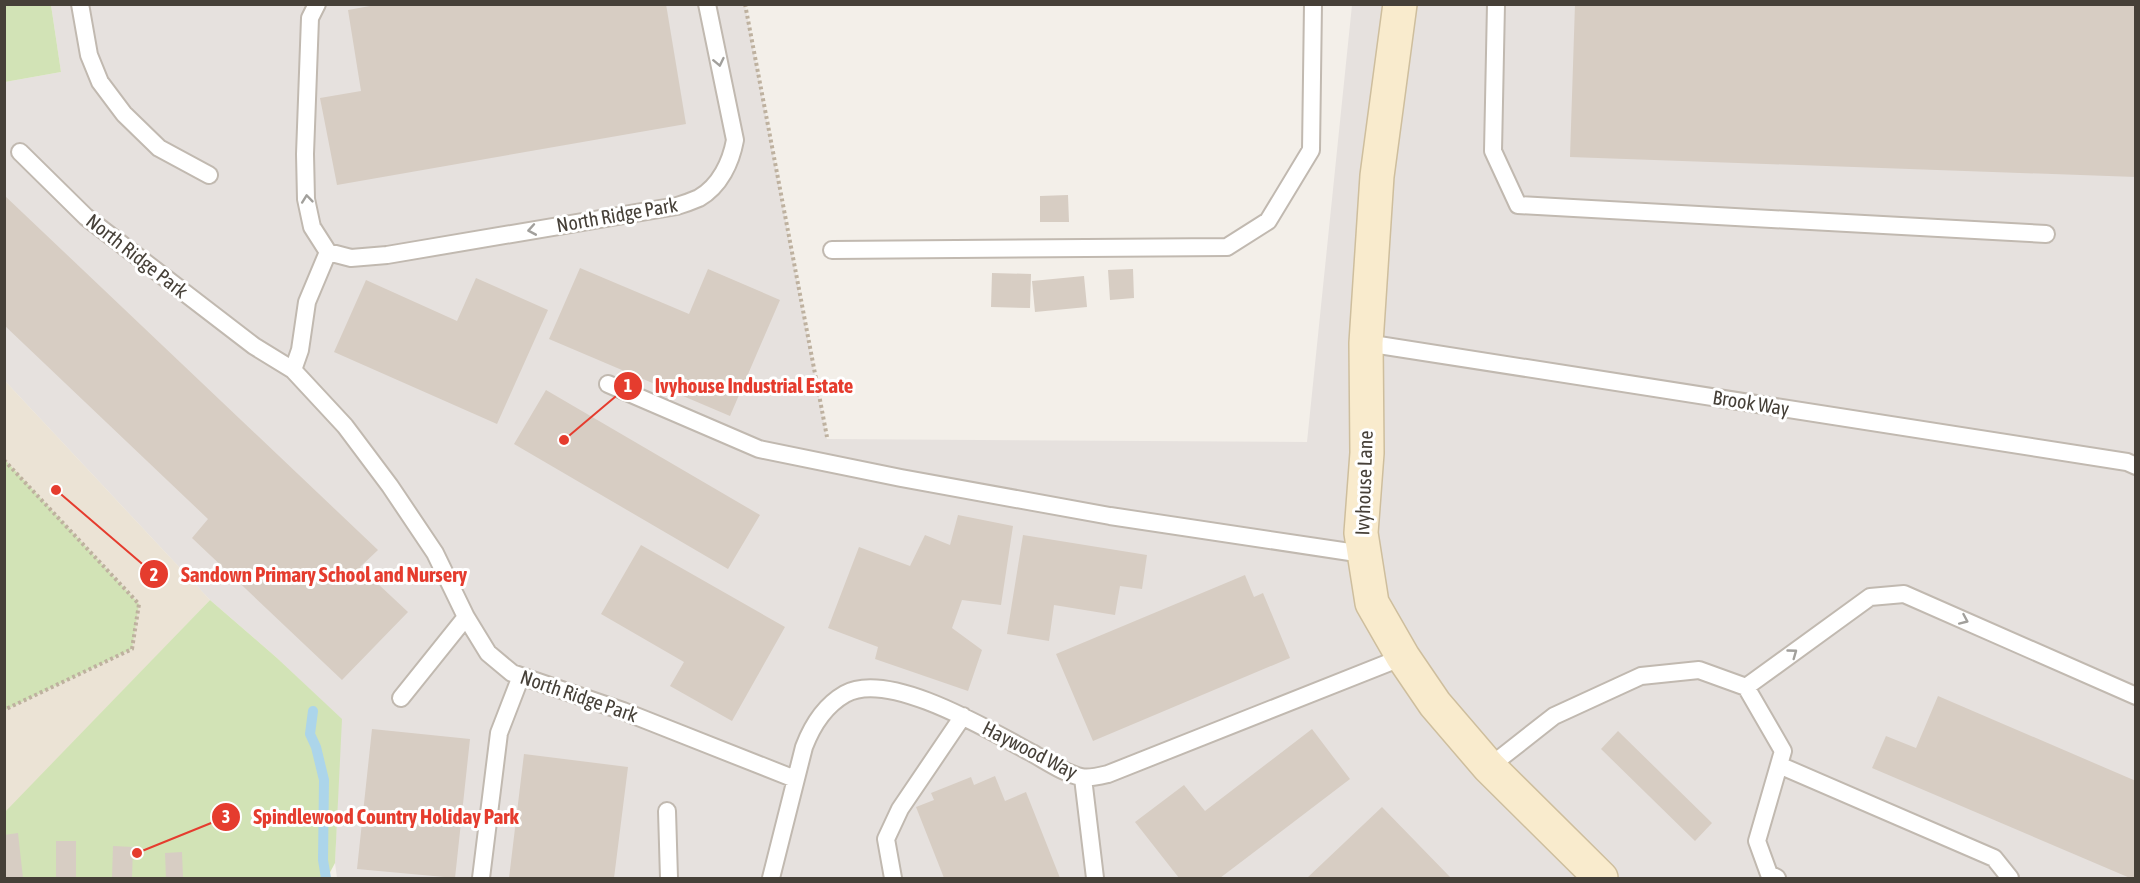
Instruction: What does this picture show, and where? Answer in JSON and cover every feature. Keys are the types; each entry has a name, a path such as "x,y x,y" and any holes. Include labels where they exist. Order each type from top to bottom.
{"street":[{"name":"Ivyhouse Lane","path":"1400,4 1377,176 1366,343 1367,453 1361,533 1372,603 1403,657 1436,704 1490,767 1601,879"}],"lane":[{"path":"80,4 89,55 100,82 124,114 159,148 209,175"},
{"path":"293,370 300,350 307,302 328,252 312,227 306,199 305,154 310,18 317,4"},
{"name":"North Ridge Park","path":"328,252 351,258 387,255 677,206 700,197 725,171 732,156 735,140 707,4"},
{"path":"832,250 1227,247 1268,221 1311,150 1313,4"},
{"path":"1496,4 1493,151 1518,205 2046,234"},
{"name":"North Ridge Park","path":"20,152 86,217 254,346 293,370 345,426 390,486 435,553 466,617 488,653 512,673 623,711 795,779"},
{"name":"Brook Way","path":"1366,343 2127,462 2136,466"},
{"path":"608,384 759,449 900,478 1110,516 1363,554"},
{"path":"1746,687 1870,597 1904,594 2136,696"},
{"path":"402,698 466,617"},
{"name":"Haywood Way","path":"771,879 795,779 811,729 822,713 846,693 871,688 895,692 963,716 1063,770 1083,778 1108,774 1403,657"},
{"path":"1490,767 1554,716 1641,676 1699,670 1746,687 1783,751 1757,841 1769,874 1777,879"},
{"path":"481,879 499,733 521,676"},
{"path":"893,879 886,839 900,809 963,716"},
{"path":"1779,765 1994,858 2010,879"},
{"path":"1083,778 1095,879"},
{"path":"667,811 669,879"}],"path":[{"path":"745,4 827,439"},
{"path":"4,460 139,604 132,649 4,710"}],"shaded area":[{"path":"51,5 745,5 827,439 1307,442 1352,5 2135,5 2135,878 337,878 335,863 341,719 277,658 210,600 5,381 5,82 61,72"},
{"path":"5,381 210,600 5,813"}],"green space":[{"path":"5,4 51,5 61,72 5,82"},
{"path":"5,460 139,604 132,649 5,710"},
{"path":"210,600 342,719 335,863 327,878 5,878 4,813"}],"building":[{"path":"381,4 666,4 686,124 337,185 320,98 361,91 348,10"},
{"path":"1575,4 2136,4 2136,177 1570,157"},
{"path":"4,195 378,550 360,567 408,612 342,680 192,538 208,519 4,325"},
{"path":"1068,195 1069,222 1040,222 1040,196"},
{"path":"580,268 689,314 708,269 780,300 730,416 549,339"},
{"path":"1133,269 1134,298 1110,300 1108,270"},
{"path":"992,273 1031,274 1030,308 991,307"},
{"path":"1084,276 1087,307 1035,312 1032,281"},
{"path":"476,278 548,310 497,424 334,352 366,280 457,321"},
{"path":"546,390 760,515 728,569 514,444"},
{"path":"958,515 1013,526 1001,605 962,600 952,628 982,650 968,691 875,659 878,647 828,628 859,547 910,566 925,535 950,545"},
{"path":"1023,535 1147,555 1142,589 1120,586 1115,615 1054,605 1049,641 1007,634"},
{"path":"641,545 785,627 732,721 670,686 684,662 601,614"},
{"path":"1245,575 1254,597 1263,593 1290,658 1093,741 1056,654"},
{"path":"1938,696 2136,781 2136,878 2130,878 1872,768 1886,736 1916,748"},
{"path":"372,729 470,739 455,878 357,869"},
{"path":"1312,729 1350,779 1220,878 1179,878 1135,822 1184,785 1205,811"},
{"path":"1618,731 1712,823 1695,841 1601,749"},
{"path":"524,754 628,767 614,878 509,878"},
{"path":"995,776 1005,801 1026,792 1060,878 944,878 916,807 934,800 931,793 971,777 974,785"},
{"path":"1382,807 1451,878 1307,878"},
{"path":"18,833 23,878 6,878 4,835"},
{"path":"56,841 76,841 76,878 56,878"},
{"path":"113,846 133,847 132,878 112,878"},
{"path":"182,852 183,878 166,878 165,853"}],"waterway":[{"path":"313,711 310,734 316,747 324,780 323,860 326,878"}],"place":[{"name":"Ivyhouse Industrial Estate","path":"564,440"},
{"name":"Sandown Primary School and Nursery","path":"56,490"},
{"name":"Spindlewood Country Holiday Park","path":"137,853"}]}
